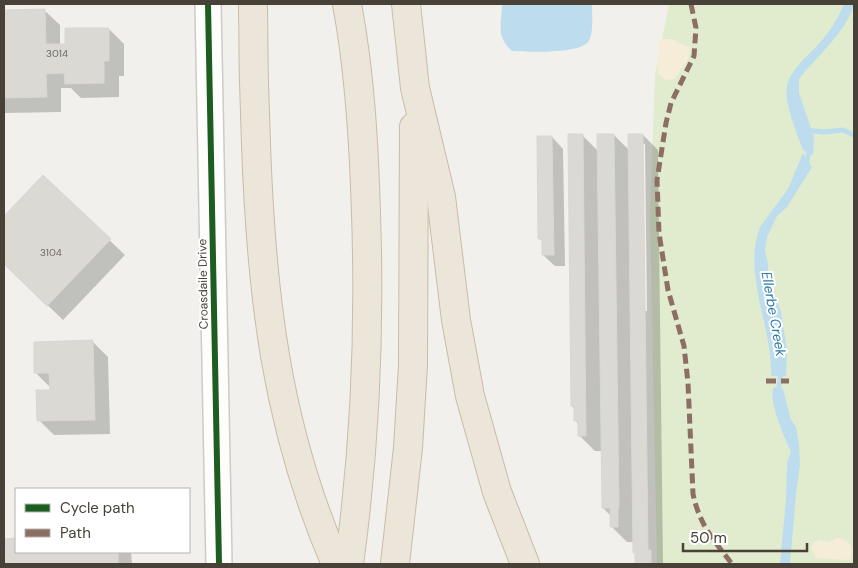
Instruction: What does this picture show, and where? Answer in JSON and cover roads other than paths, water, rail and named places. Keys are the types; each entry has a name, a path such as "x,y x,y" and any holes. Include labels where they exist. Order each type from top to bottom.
{"highway":[{"path":"253,4 257,166 264,277 279,381 299,466 336,564"},
{"path":"347,4 354,45 364,152 367,254 367,333 363,429 356,515 349,564"},
{"path":"395,564 408,448 413,365 415,88 406,4"},
{"path":"415,88 441,197 456,320 470,396 497,492 524,564"}],"street":[{"name":"Croasdaile Drive","path":"208,4 220,564"}],"water":[{"path":"502,4 592,4 590,39 583,46 574,49 540,52 512,51 501,35"},
{"path":"844,4 854,4 845,25 799,79 799,93 814,137 813,155 803,150 789,110 787,86 795,69 829,31"},
{"path":"803,153 812,167 787,207 777,216 767,237 765,251 768,263 768,278 781,312 787,350 786,376 771,376 768,339 756,282 755,245 760,227 788,189"},
{"path":"774,387 783,389 791,420 796,427 799,444 800,465 790,564 780,563 786,499 787,463 791,452 775,409 772,393"}],"waterway":[{"path":"806,130 824,132 843,130 854,135"},
{"name":"Ellerbe Creek","path":"806,165 810,147"},
{"name":"Ellerbe Creek","path":"778,395 781,371"}]}
